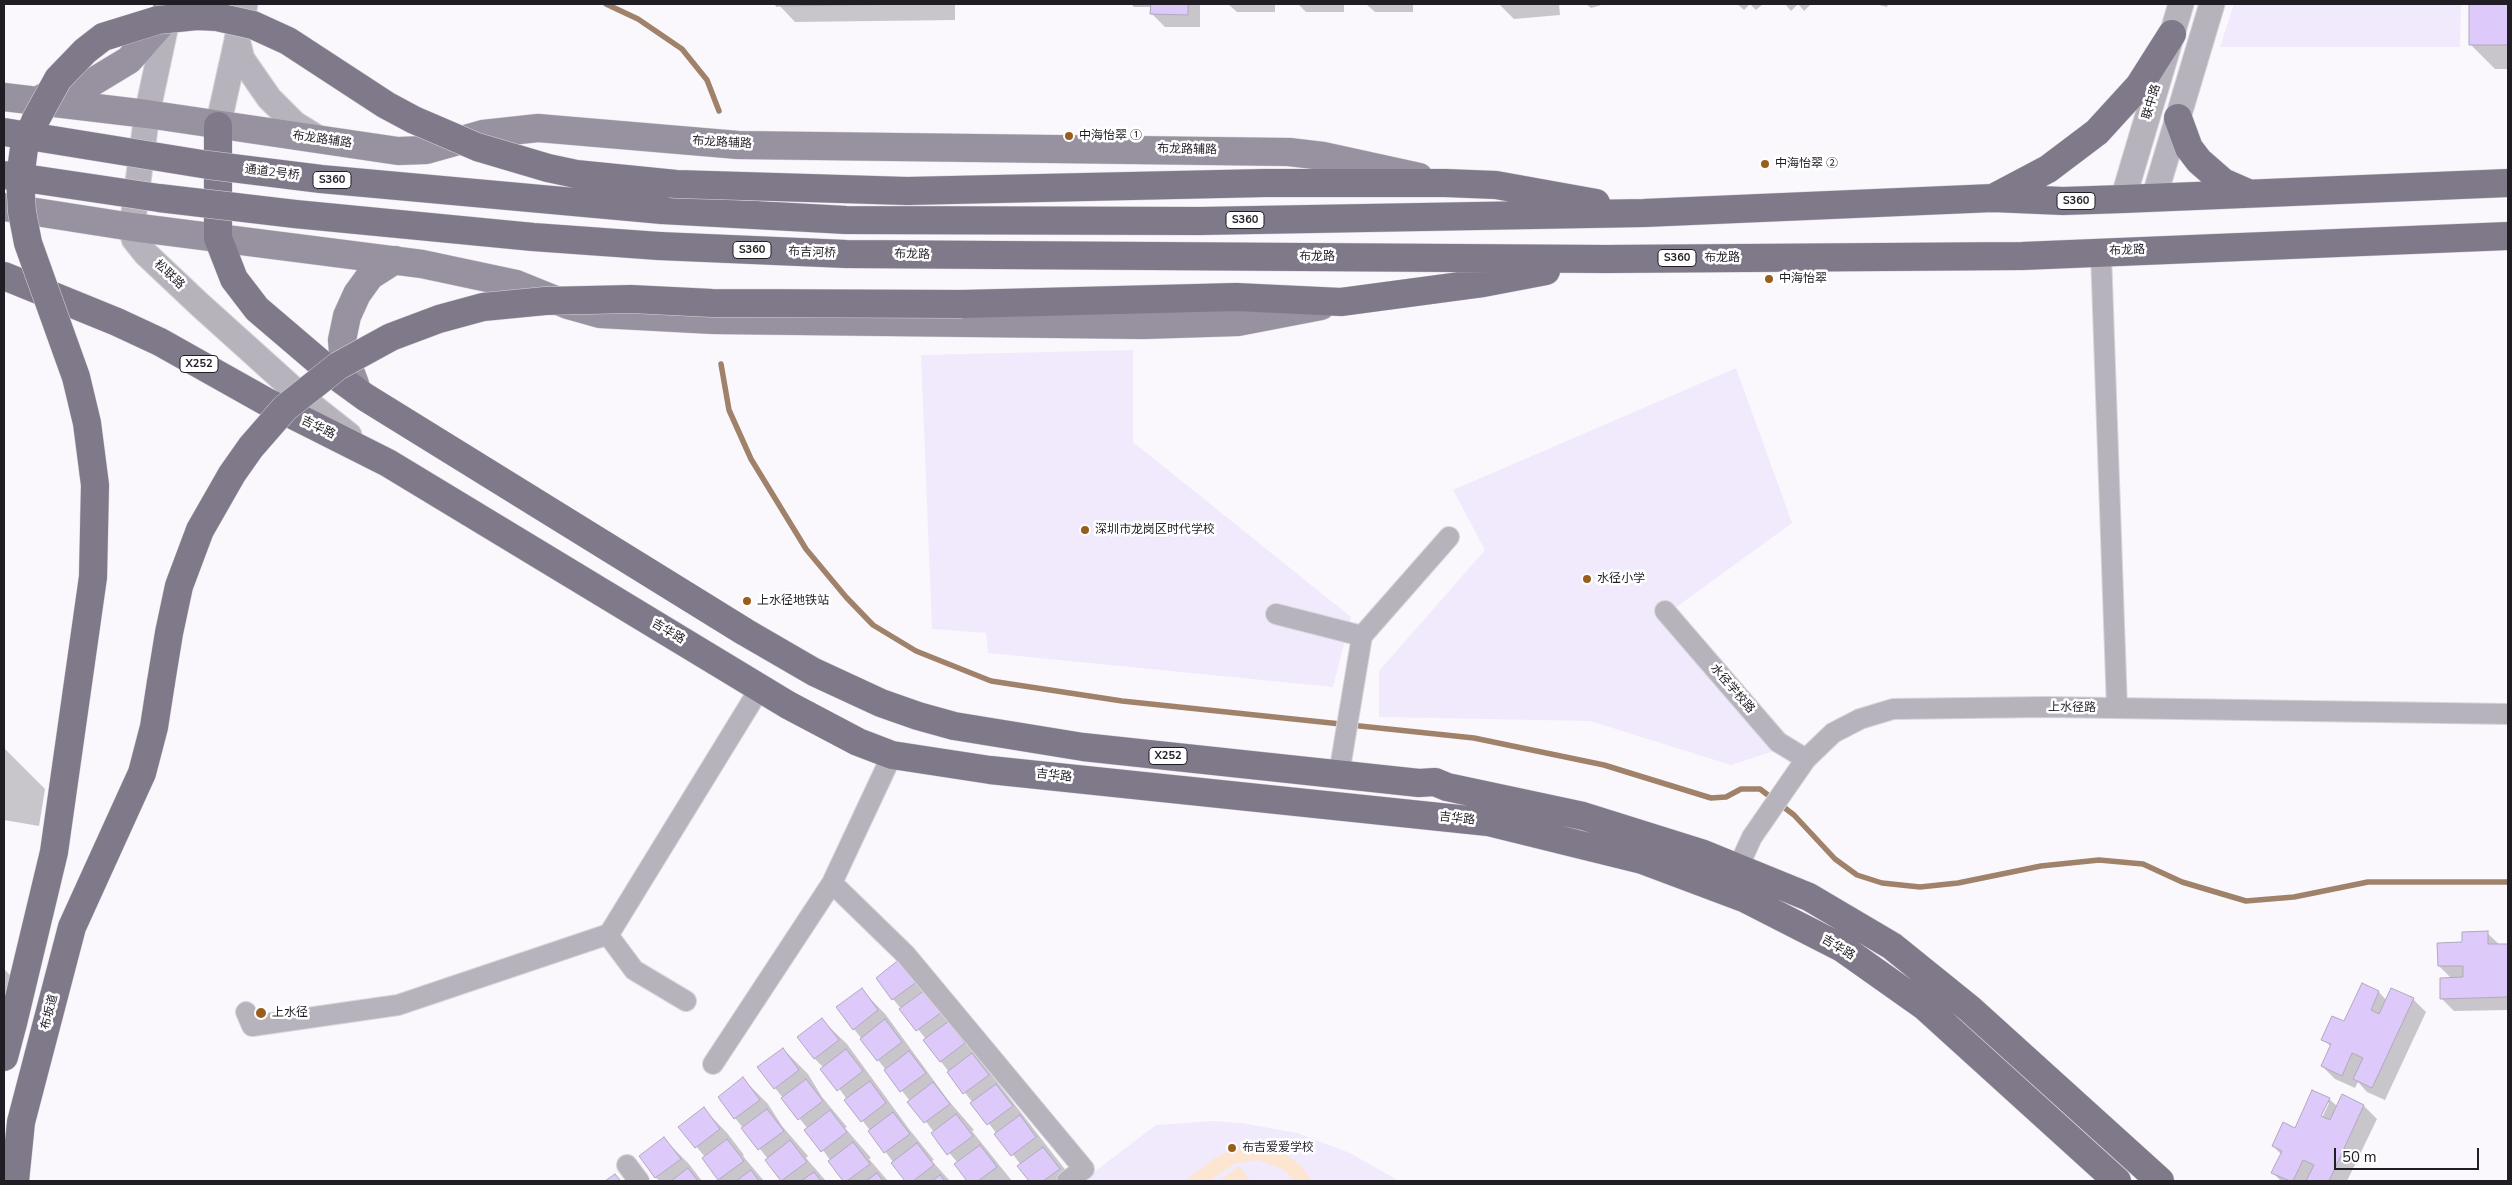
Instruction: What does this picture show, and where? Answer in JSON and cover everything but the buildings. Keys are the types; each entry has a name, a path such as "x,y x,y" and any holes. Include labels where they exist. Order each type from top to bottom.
{"main road":[{"path":"11,98 63,93 86,86 109,74 129,60 146,42 159,26 170,4"},
{"path":"4,1057 55,842 93,577 95,485 87,424 76,377 28,243 22,212 20,179 24,148 36,119 58,80 85,51 103,38 158,20 197,16 217,17 253,25 288,40 386,105 414,120 477,147 548,168 585,175 676,184 907,191 1264,183 1445,183 1496,185 1534,190 1644,213"},
{"path":"1993,198 2048,169 2097,132 2139,86 2172,34"},
{"name":"布龙路辅路","path":"11,98 147,114 218,126 413,152 441,148 483,134 538,128 738,145 1289,152 1324,156 1445,183"},
{"path":"2178,118 2190,148 2204,166 2222,182 2252,194"},
{"name":"吉华路","path":"218,126 218,238 234,279 258,309 332,373 365,397 779,652 850,690 882,703 918,716 1001,735 1083,746 1419,783 1435,782 1447,787 1583,816 1701,853 1733,880 1746,899 1842,948 1924,1006 2117,1181"},
{"name":"通道2号桥","path":"4,132 199,164 320,179 662,210 846,220 1200,221 1644,213"},
{"name":"布吉河桥","path":"4,175 159,198 296,214 533,237 659,246 846,254"},
{"name":"S360","path":"1644,213 1993,198 2064,201 2508,183"},
{"path":"4,207 132,227 394,260 516,284 568,305 600,314 713,320 904,324 1188,324 1238,322 1341,302"},
{"name":"布龙路","path":"846,254 1606,259 2012,256 2508,236"},
{"name":"布坂道","path":"15,1181 21,1122 72,927 142,773 154,727 168,633 179,586 200,530 232,474 251,447 285,408 338,366 391,337 439,319 483,307 545,301 631,299 712,303 962,304 1236,297 1341,302 1483,283 1606,259"},
{"path":"365,397 356,385 346,364 342,340 344,328 349,311 362,285 377,269 394,260"},
{"name":"吉华路","path":"4,276 108,318 160,342 264,401 388,463 821,724 892,755 990,770 1488,822 1642,860 1808,897 1892,946 1970,1009 2160,1181"}],"street":[{"path":"132,227 147,114 170,4"},
{"path":"218,126 245,4"},
{"name":"联中路","path":"2123,199 2181,4"},
{"path":"2154,198 2212,4"},
{"path":"238,39 242,59 269,98 300,128 320,140"},
{"name":"松联路","path":"132,227 138,244 177,284 311,405 388,463"},
{"path":"2101,253 2117,708"},
{"path":"1339,774 1362,636 1449,537"},
{"name":"水径学校路","path":"1665,611 1778,742 1802,764"},
{"path":"1276,614 1362,636"},
{"path":"246,1012 252,1026 398,1005 608,935 760,688"},
{"name":"上水径路","path":"1733,880 1752,837 1802,764 1833,733 1860,719 1893,709 2117,708 2508,714"},
{"path":"713,1064 832,883 892,755"},
{"path":"832,883 906,955 1084,1169 1067,1181"},
{"path":"608,935 634,970 686,1001"},
{"path":"627,1165 639,1181"}],"shaded area":[{"path":"2234,4 2461,4 2460,47 2220,47"},
{"name":"深圳市龙岗区时代学校","path":"1133,350 1133,442 1351,617 1333,687 988,653 986,633 932,629 921,355"},
{"name":"水径小学","path":"1736,368 1792,523 1675,608 1795,744 1731,765 1590,721 1379,717 1379,671 1485,550 1453,490"},
{"name":"布吉爱爱学校","path":"1213,1121 1241,1123 1297,1133 1350,1153 1399,1181 1082,1181 1156,1125"},
{"path":"1243,1146 1275,1149 1289,1156 1301,1166 1312,1181 1295,1181 1281,1168 1258,1160 1234,1164 1209,1181 1185,1181 1215,1158"},
{"path":"1239,1166 1250,1181 1219,1181"}],"waterway":[{"path":"606,4 638,19 682,49 707,80 719,111"},
{"path":"721,364 729,410 751,459 806,549 846,597 873,625 916,651 991,681 1122,701 1474,738 1604,765 1711,798 1726,797 1741,789 1760,789 1794,815 1835,859 1857,875 1882,883 1920,887 1958,883 2041,866 2099,860 2143,864 2182,882 2246,901 2294,897 2368,882 2508,882"}],"place":[{"name":"中海怡翠 ①","path":"1069,136"},
{"name":"中海怡翠 ②","path":"1765,164"},
{"name":"中海怡翠","path":"1769,279"},
{"name":"深圳市龙岗区时代学校","path":"1085,530"},
{"name":"水径小学","path":"1587,579"},
{"name":"上水径地铁站","path":"747,601"},
{"name":"上水径","path":"261,1013"},
{"name":"布吉爱爱学校","path":"1232,1148"}]}
